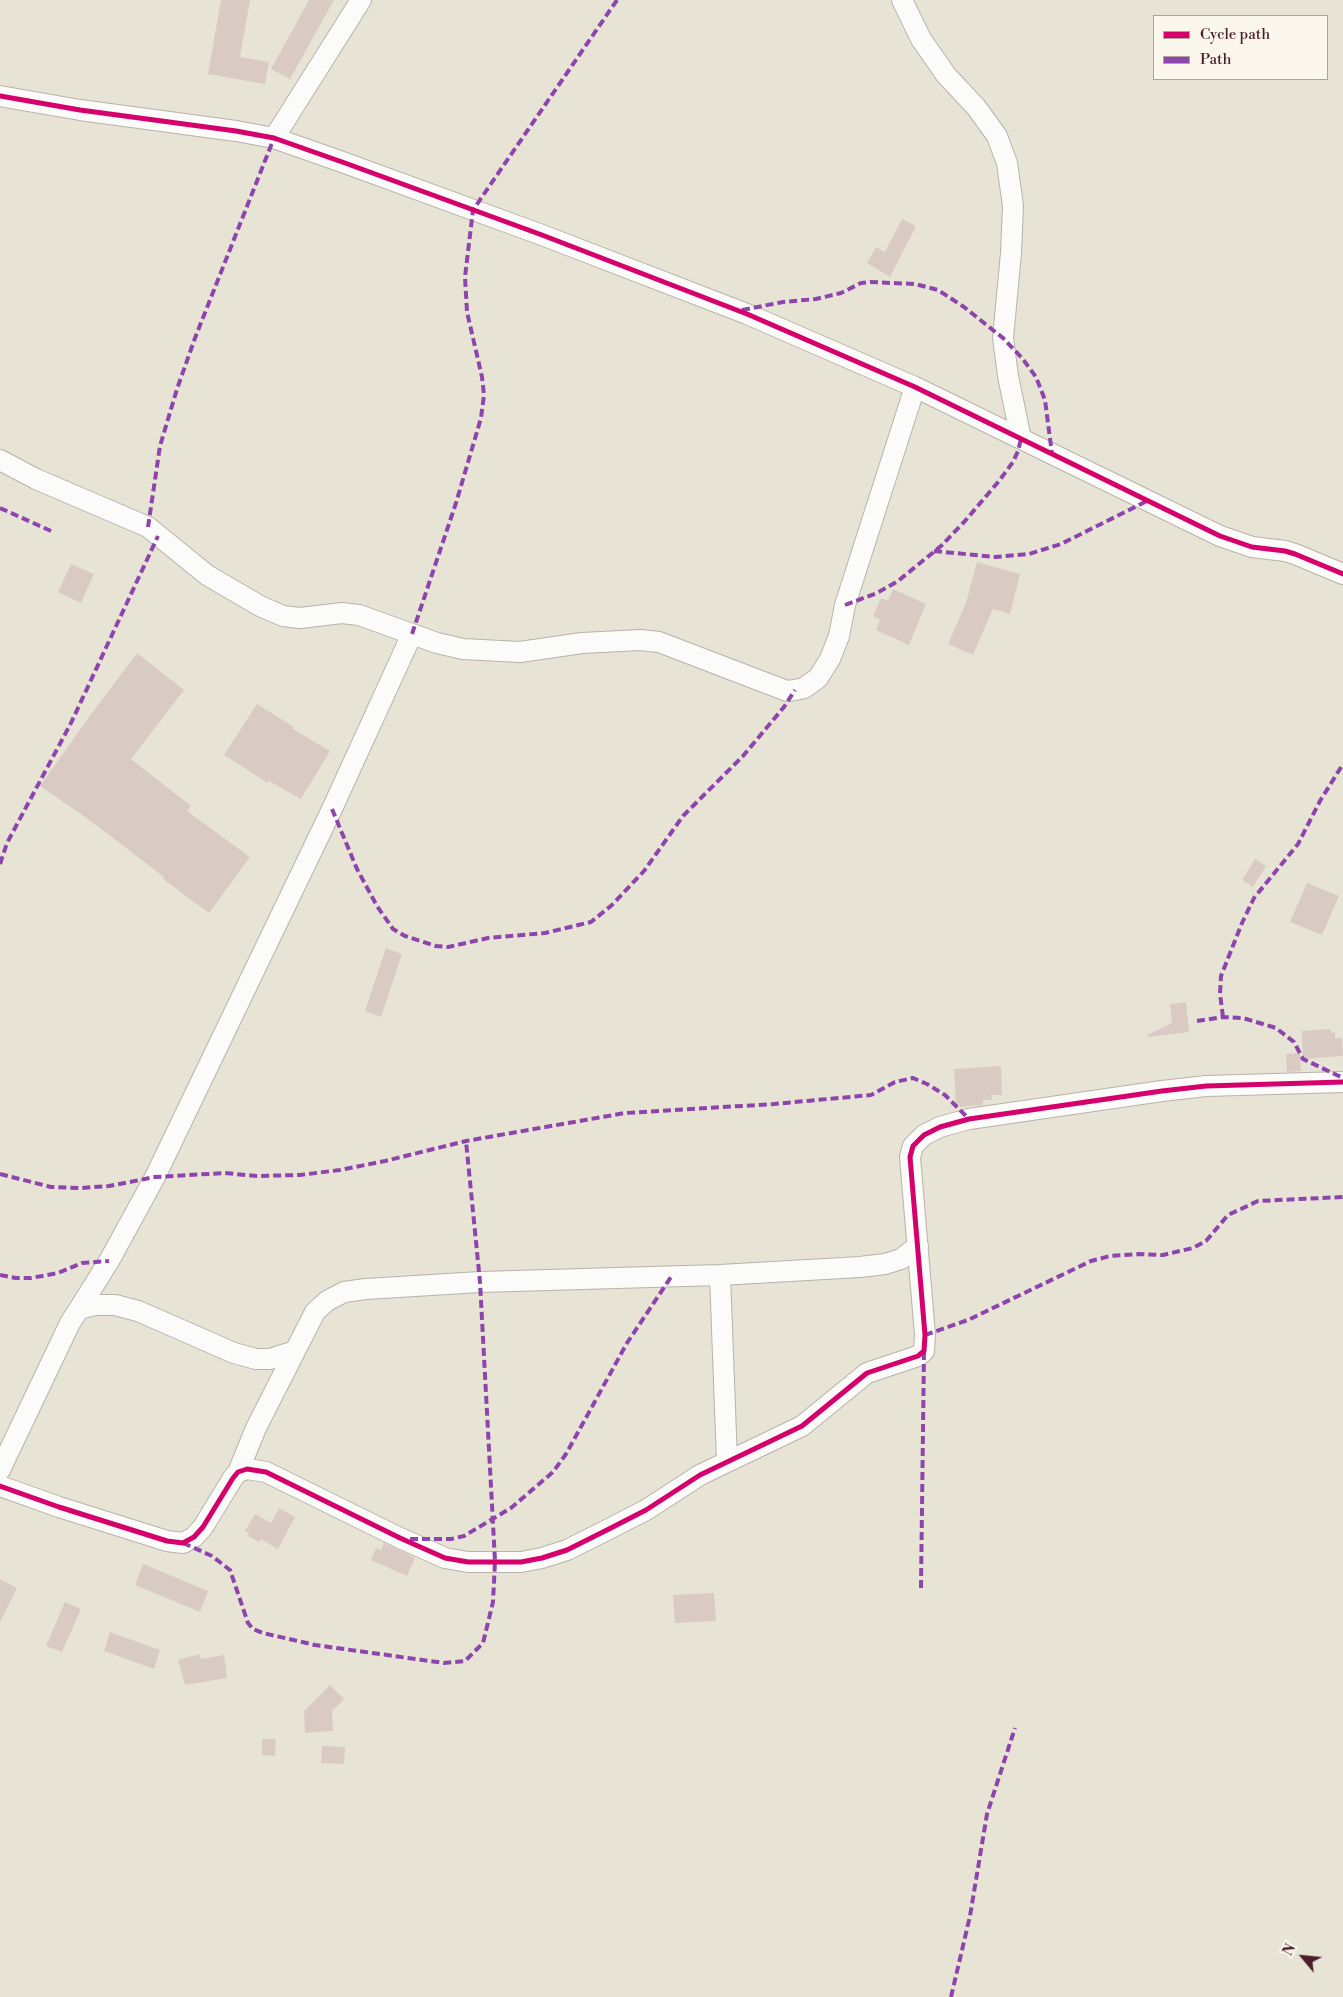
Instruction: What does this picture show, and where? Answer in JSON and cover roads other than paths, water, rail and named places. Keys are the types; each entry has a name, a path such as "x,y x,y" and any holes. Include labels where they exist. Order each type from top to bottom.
{"street":[{"path":"274,138 361,0"},
{"path":"902,0 921,39 946,75 976,107 997,136 1007,163 1013,206 1011,253 1003,338 1008,376 1021,439"},
{"path":"0,96 80,110 274,138 533,232 738,310 915,387 1236,543 1261,549 1285,551 1343,574"},
{"path":"0,460 36,479 148,527 207,575 260,606 283,616 300,618 342,614 358,615 437,643 463,649 520,652 582,643 640,640 659,642 788,690 804,688 818,678 830,659 841,629 845,605 915,387"},
{"path":"0,1470 70,1323 109,1261 155,1177 328,818 412,634"},
{"path":"238,1472 247,1469 266,1472 400,1538 446,1558 468,1562 521,1562 567,1550 646,1510 700,1475 802,1426 867,1374 918,1356 924,1351 925,1335 910,1158 913,1146 924,1135 940,1127 969,1119 1162,1091 1206,1086 1343,1082"},
{"path":"0,1486 58,1507 158,1538 183,1542 194,1537 203,1528 238,1472 256,1428 314,1312 321,1305 344,1292 366,1288 480,1282 720,1275 885,1264 901,1259 918,1246"},
{"path":"720,1275 727,1461"},
{"path":"79,1309 95,1304 115,1305 138,1311 234,1353 256,1359 270,1359 295,1351"}]}
